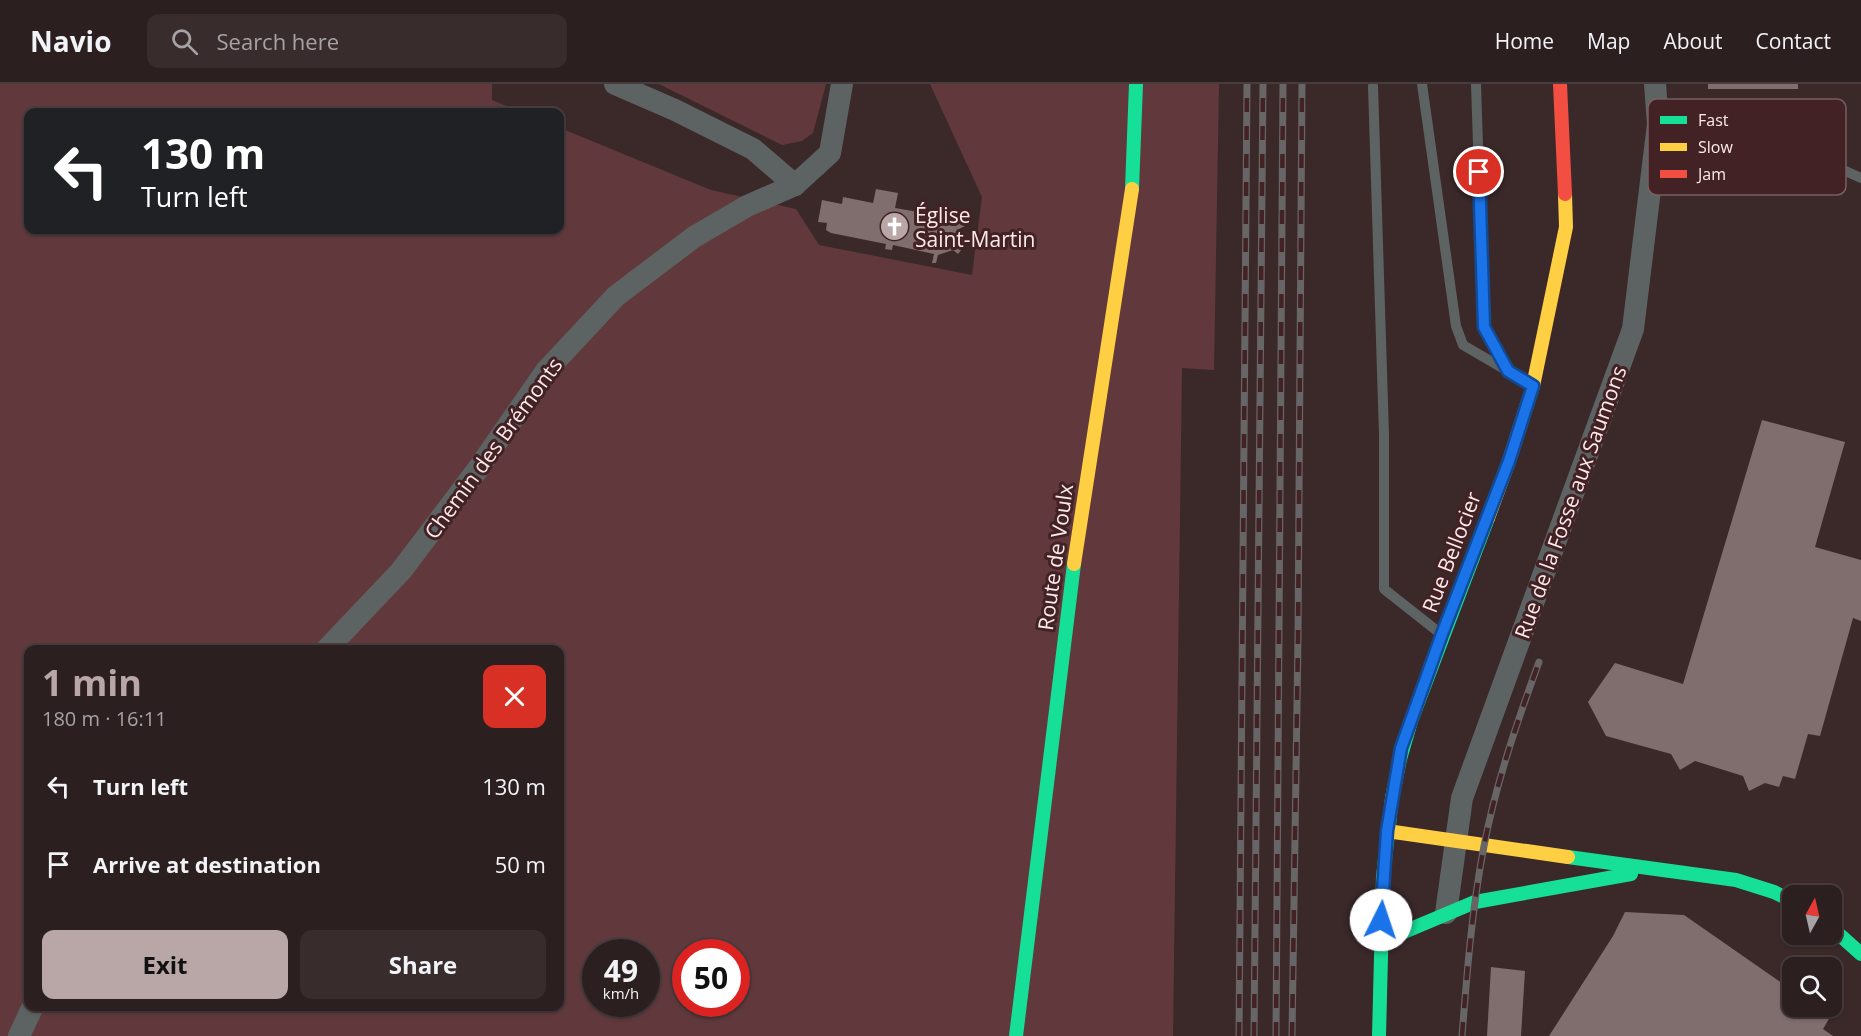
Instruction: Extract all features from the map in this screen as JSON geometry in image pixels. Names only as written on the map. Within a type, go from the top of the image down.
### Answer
[{"type":"main road","name":"Route de Voulx","points":[[1016,1036],[1069,598],[1132,197],[1136,84]]},
{"type":"main road","name":"Rue Bellocier","points":[[1379,1036],[1380,942],[1387,831],[1401,748],[1509,461],[1533,386],[1566,226],[1560,84]]},
{"type":"main road","points":[[1387,831],[1658,870],[1727,877],[1760,886],[1782,896]]},
{"type":"main road","points":[[1380,942],[1475,902],[1658,870]]},
{"type":"main road","points":[[1842,937],[1861,954]]},
{"type":"street","points":[[615,84],[675,110],[753,149],[795,185]]},
{"type":"street","name":"Chemin des Brémonts","points":[[331,645],[402,571],[546,371],[616,296],[694,237],[747,206],[795,185],[830,153],[842,84]]},
{"type":"street","name":"Rue de la Fosse aux Saumons","points":[[1655,84],[1656,99]]},
{"type":"street","name":"Rue de la Fosse aux Saumons","points":[[1446,913],[1462,798],[1632,329],[1649,195]]},
{"type":"street","points":[[19,1036],[31,1011]]},
{"type":"lane","points":[[1422,84],[1456,326],[1463,345],[1533,386]]},
{"type":"lane","points":[[1476,84],[1484,327],[1508,371]]},
{"type":"lane","points":[[1373,86],[1384,435],[1383,589],[1442,634]]},
{"type":"lane","points":[[1846,171],[1861,178]]},
{"type":"shaded area","points":[[0,84],[492,84],[492,100],[511,108],[24,108],[24,234],[564,234],[564,130],[711,190],[796,209],[819,245],[972,275],[982,197],[930,84],[1219,84],[1214,370],[1182,368],[1173,1036],[0,1036]]},
{"type":"shaded area","points":[[659,84],[826,84],[813,133],[802,141],[782,145]]},
{"type":"building","points":[[1708,84],[1798,84],[1798,89],[1708,89]]},
{"type":"building","name":"Église Saint-Martin","points":[[876,189],[898,193],[895,208],[942,216],[945,210],[944,216],[955,225],[962,221],[965,226],[959,229],[956,245],[962,249],[958,254],[953,250],[938,255],[936,263],[932,263],[934,254],[893,245],[892,250],[885,249],[886,244],[831,233],[826,230],[827,223],[818,222],[822,200],[842,204],[843,197],[873,203]]},
{"type":"building","points":[[1762,420],[1845,442],[1815,547],[1861,560],[1861,621],[1853,618],[1820,736],[1808,734],[1795,779],[1783,776],[1779,787],[1765,783],[1749,791],[1743,776],[1695,761],[1680,770],[1671,754],[1606,736],[1588,702],[1615,663],[1683,684]]},
{"type":"building","points":[[1625,912],[1684,915],[1782,983],[1782,1017],[1830,1017],[1823,1029],[1833,1036],[1549,1036],[1613,936]]},
{"type":"building","points":[[1491,967],[1525,971],[1521,1036],[1487,1036]]},
{"type":"railway","points":[[1239,1036],[1247,84]]},
{"type":"railway","points":[[1254,1036],[1263,84]]},
{"type":"railway","points":[[1276,1036],[1283,84]]},
{"type":"railway","points":[[1292,1036],[1298,638],[1302,84]]},
{"type":"railway","points":[[1462,1036],[1473,916],[1484,846],[1508,753],[1539,662]]},
{"type":"traffic: fast","points":[[1132,189],[1136,84]]},
{"type":"traffic: fast","points":[[1379,1036],[1383,877],[1392,798],[1400,759],[1411,721],[1488,518]]},
{"type":"traffic: fast","points":[[1016,1036],[1074,564]]},
{"type":"traffic: fast","points":[[1568,857],[1736,880],[1782,896]]},
{"type":"traffic: fast","points":[[1380,942],[1475,902],[1631,874]]},
{"type":"traffic: fast","points":[[1842,937],[1861,954]]},
{"type":"traffic: slow","points":[[1074,564],[1132,189]]},
{"type":"traffic: slow","points":[[1488,518],[1533,386],[1566,227],[1565,194]]},
{"type":"traffic: slow","points":[[1387,831],[1568,857]]},
{"type":"traffic: jam","points":[[1560,84],[1565,194]]},
{"type":"place","name":"Église Saint-Martin","points":[[894,227]]},
{"type":"route","points":[[1381,920],[1387,831],[1401,748],[1509,461],[1533,386],[1508,371],[1484,327],[1479,172]]}]
